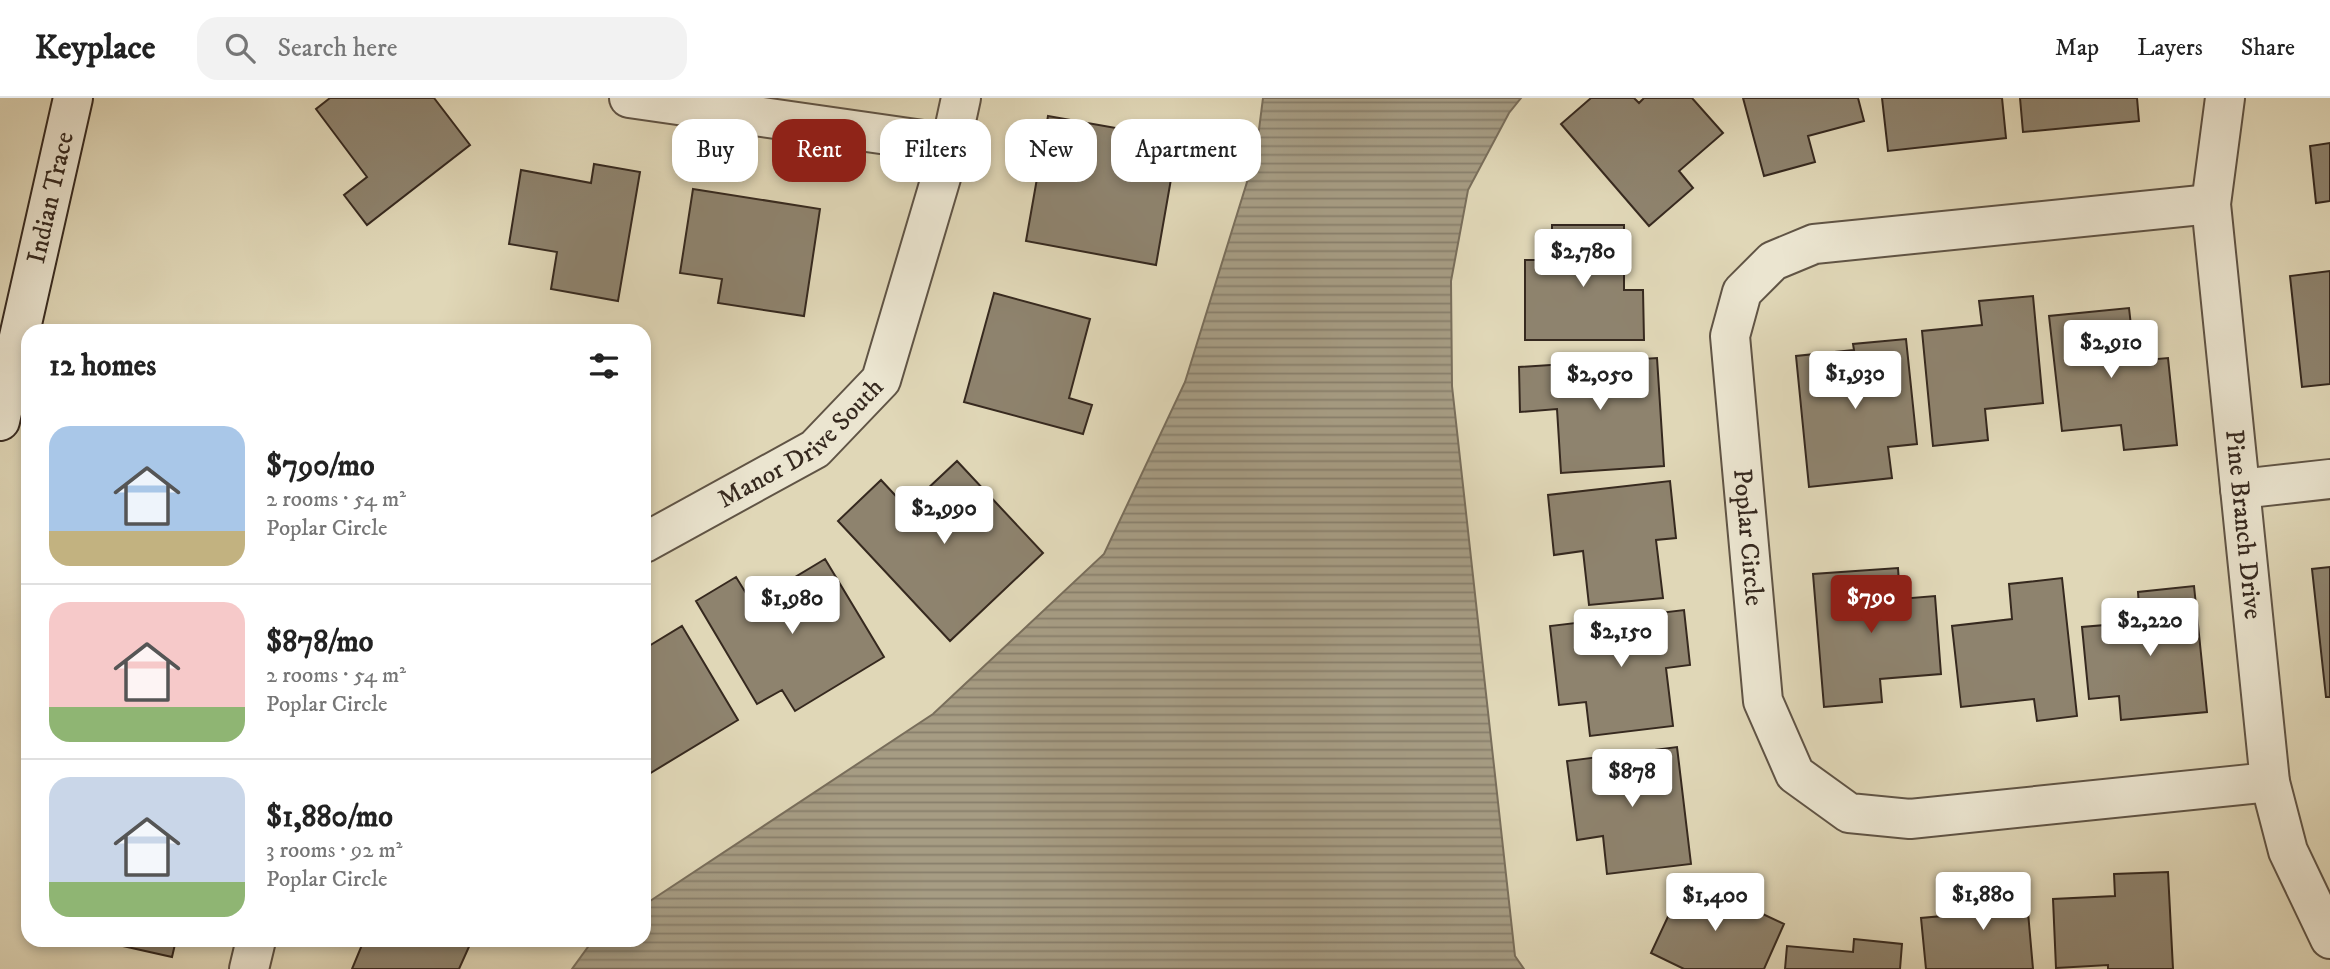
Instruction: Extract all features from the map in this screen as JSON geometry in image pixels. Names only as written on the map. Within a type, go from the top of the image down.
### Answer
[{"type":"street","name":"Indian Trace","points":[[22,324],[73,98]]},
{"type":"street","points":[[629,98],[880,134]]},
{"type":"street","name":"Manor Drive South","points":[[956,119],[961,98]]},
{"type":"street","name":"Pine Branch Drive","points":[[2225,98],[2211,204],[2270,782],[2288,851],[2330,939]]},
{"type":"street","name":"Manor Drive South","points":[[651,539],[815,449],[881,380],[940,182]]},
{"type":"street","name":"Poplar Circle","points":[[2211,204],[1814,244],[1773,261],[1742,292],[1730,336],[1763,701],[1795,774],[1849,813],[1910,819],[2270,782]]},
{"type":"street","name":"Indian Trace","points":[[0,421],[21,328]]},
{"type":"street","points":[[2240,489],[2330,479]]},
{"type":"street","points":[[249,969],[254,947]]},
{"type":"shaded area","points":[[1263,98],[1521,98],[1509,113],[1468,190],[1451,281],[1452,386],[1515,956],[1524,969],[572,969],[588,947],[651,947],[651,900],[933,714],[1104,554],[1185,382],[1247,182],[1261,182],[1260,119]]},
{"type":"building","points":[[330,98],[434,98],[470,145],[367,225],[344,195],[367,177],[316,109]]},
{"type":"building","points":[[1591,98],[1634,98],[1639,103],[1644,98],[1692,98],[1723,133],[1679,171],[1693,188],[1649,226],[1561,124]]},
{"type":"building","points":[[1743,98],[1858,98],[1864,121],[1808,136],[1815,162],[1764,176]]},
{"type":"building","points":[[1882,98],[2002,98],[2006,138],[1888,151]]},
{"type":"building","points":[[2020,98],[2137,98],[2139,121],[2023,132]]},
{"type":"building","points":[[1097,125],[1111,127],[1111,182],[1170,182],[1156,265],[1026,241],[1036,182],[1097,182]]},
{"type":"building","points":[[2330,143],[2330,201],[2316,203],[2310,146]]},
{"type":"building","points":[[594,164],[640,172],[618,301],[551,289],[557,252],[509,244],[521,170],[591,183]]},
{"type":"building","points":[[693,189],[820,209],[804,316],[718,303],[722,279],[680,273]]},
{"type":"building","points":[[1552,225],[1624,225],[1624,290],[1643,290],[1644,340],[1525,340],[1525,260],[1552,260]]},
{"type":"building","points":[[2330,271],[2330,384],[2302,387],[2290,276]]},
{"type":"building","points":[[994,293],[1090,319],[1069,398],[1092,405],[1083,434],[964,402]]},
{"type":"building","points":[[2033,296],[2043,403],[1985,409],[1988,440],[1933,446],[1922,331],[1982,325],[1979,301]]},
{"type":"building","points":[[2129,308],[2135,361],[2168,358],[2177,445],[2124,450],[2121,425],[2062,431],[2049,316]]},
{"type":"building","points":[[1906,339],[1917,444],[1888,447],[1892,478],[1809,487],[1796,356],[1854,350],[1853,344]]},
{"type":"building","points":[[1657,358],[1664,466],[1561,473],[1557,409],[1520,412],[1519,367]]},
{"type":"building","points":[[957,461],[1043,553],[950,641],[838,521],[881,480],[907,508]]},
{"type":"building","points":[[1670,481],[1676,538],[1656,540],[1663,598],[1589,605],[1583,551],[1554,555],[1548,495]]},
{"type":"building","points":[[825,559],[884,657],[795,711],[782,690],[757,704],[696,601],[736,577],[752,603]]},
{"type":"building","points":[[2330,567],[2330,697],[2326,697],[2312,569]]},
{"type":"building","points":[[1898,568],[1900,599],[1935,596],[1941,674],[1880,679],[1882,702],[1824,707],[1813,574]]},
{"type":"building","points":[[2062,578],[2077,716],[2037,721],[2034,699],[1961,707],[1952,626],[2012,619],[2009,584]]},
{"type":"building","points":[[2194,586],[2207,712],[2121,720],[2119,696],[2089,699],[2082,627],[2140,622],[2138,592]]},
{"type":"building","points":[[1684,610],[1690,665],[1666,668],[1673,726],[1590,736],[1586,702],[1559,705],[1550,626]]},
{"type":"building","points":[[682,626],[738,720],[651,773],[651,645]]},
{"type":"building","points":[[1677,747],[1691,864],[1607,874],[1603,836],[1577,840],[1567,761]]},
{"type":"building","points":[[2168,872],[2173,969],[2108,969],[2108,965],[2056,968],[2053,899],[2115,896],[2114,874]]},
{"type":"building","points":[[1686,878],[1784,924],[1764,969],[1684,969],[1651,953]]},
{"type":"building","points":[[2025,878],[2033,969],[1926,969],[1921,918],[1976,913],[1974,883]]},
{"type":"building","points":[[1854,939],[1902,944],[1900,969],[1785,969],[1787,946],[1853,952]]},
{"type":"building","points":[[127,947],[174,947],[172,957]]},
{"type":"building","points":[[361,947],[469,947],[459,969],[352,969]]}]
